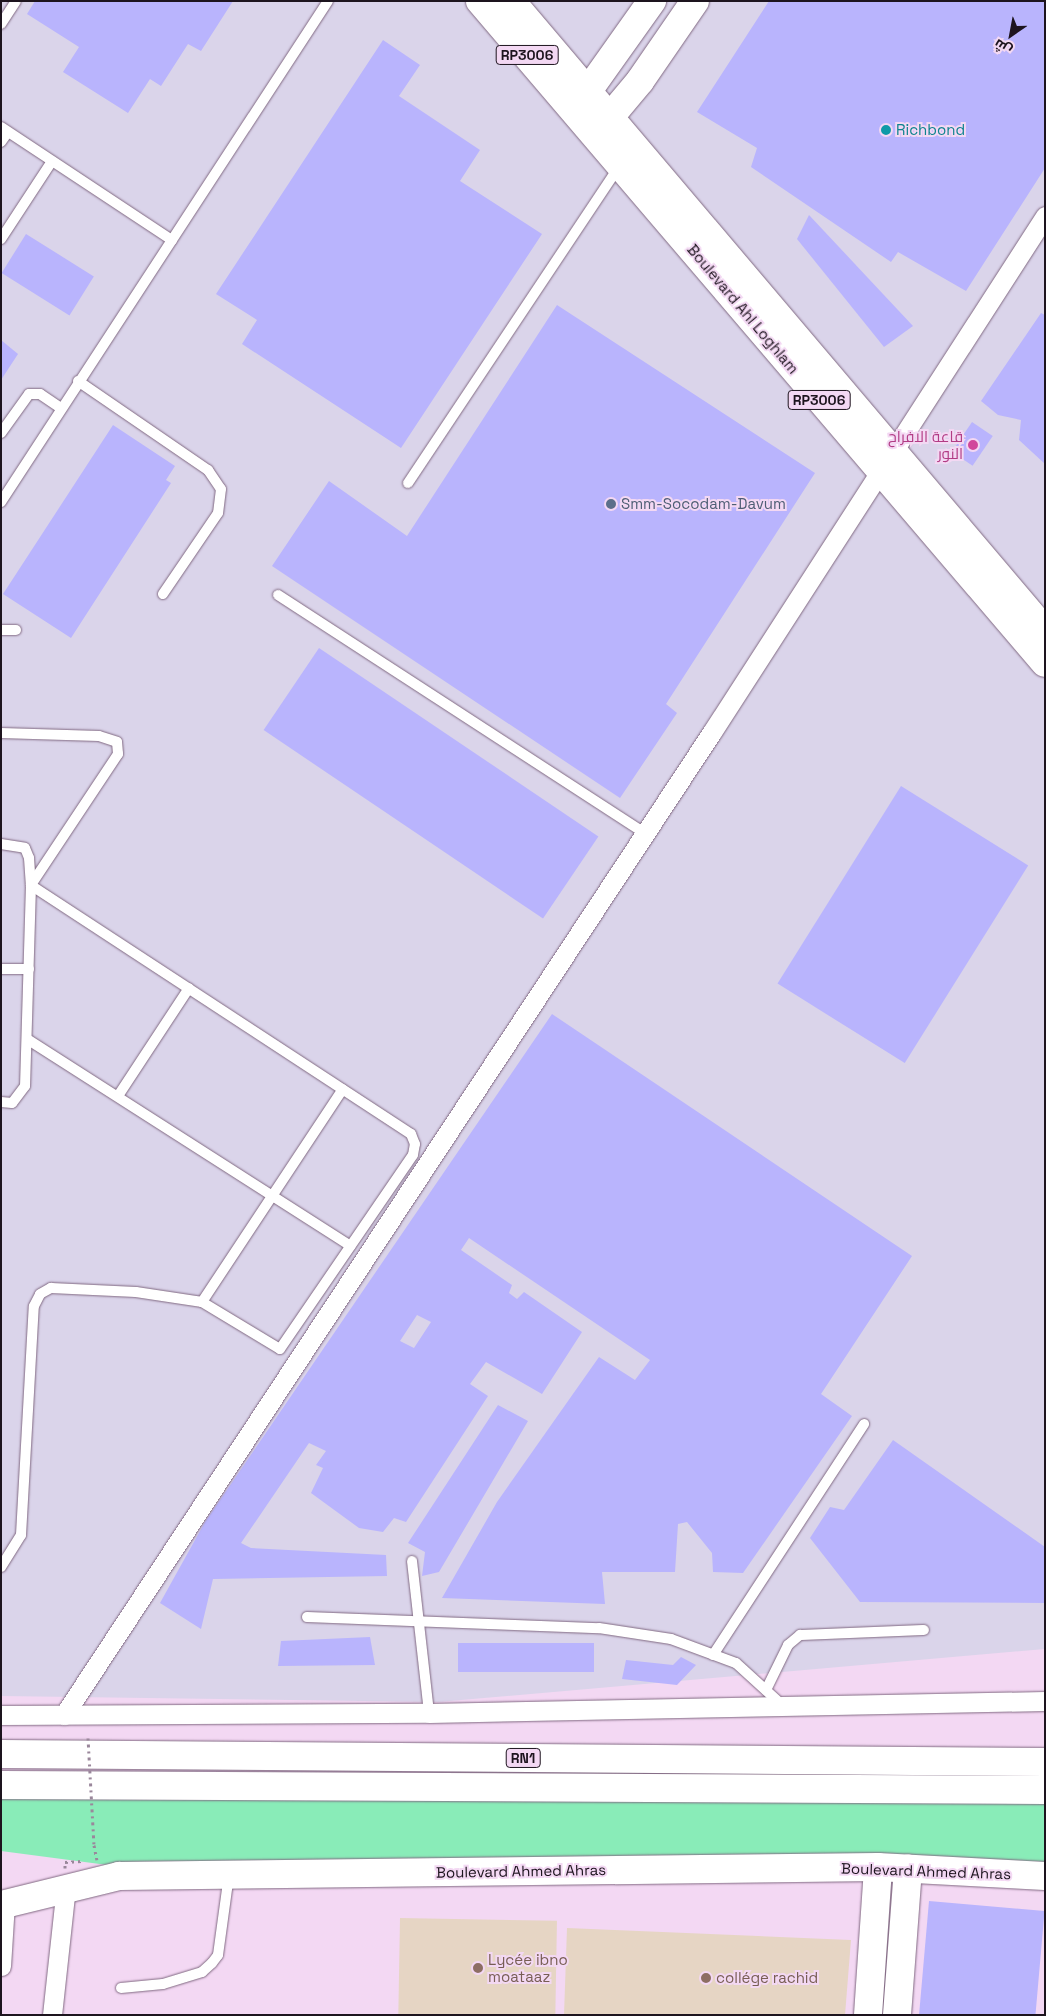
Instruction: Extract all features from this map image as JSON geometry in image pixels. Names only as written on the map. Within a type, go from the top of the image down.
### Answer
[{"type":"main road","name":"Boulevard Ahl Loghlam","points":[[480,1],[581,100]]},
{"type":"main road","name":"Boulevard Ahl Loghlam","points":[[511,1],[581,100],[982,573],[1045,664]]},
{"type":"main road","points":[[581,100],[652,1]]},
{"type":"main road","points":[[603,126],[695,1]]},
{"type":"main road","name":"Boulevard Ahl Loghlam","points":[[603,126],[620,164],[886,459]]},
{"type":"main road","name":"Boulevard Ahl Loghlam","points":[[982,573],[1045,631]]},
{"type":"main road","name":"RN1","points":[[1,1754],[1045,1762]]},
{"type":"main road","name":"RN1","points":[[1,1785],[1045,1790]]},
{"type":"main road","points":[[868,2015],[878,1866]]},
{"type":"main road","name":"Boulevard Ahmed Ahras","points":[[3,1904],[66,1886],[118,1876],[878,1866],[1045,1876]]},
{"type":"main road","points":[[897,2015],[908,1868]]},
{"type":"street","points":[[64,1715],[645,833],[1045,216]]},
{"type":"street","points":[[1,1715],[429,1713],[1045,1701]]},
{"type":"street","points":[[52,2015],[66,1886]]},
{"type":"street","points":[[1,1966],[3,1904]]},
{"type":"lane","points":[[1,24],[16,1]]},
{"type":"lane","points":[[1,502],[78,380],[328,1]]},
{"type":"lane","points":[[1,142],[5,129],[172,240]]},
{"type":"lane","points":[[1,239],[52,161]]},
{"type":"lane","points":[[408,483],[620,164]]},
{"type":"lane","points":[[78,380],[208,470],[221,489],[218,513],[163,594]]},
{"type":"lane","points":[[1,433],[29,394],[40,394],[61,408]]},
{"type":"lane","points":[[278,595],[645,833]]},
{"type":"lane","points":[[1,630],[16,630]]},
{"type":"lane","points":[[1,734],[99,736],[117,742],[118,754],[31,885]]},
{"type":"lane","points":[[1,844],[25,848],[29,858],[31,885],[26,1086],[12,1103],[1,1102]]},
{"type":"lane","points":[[1,1567],[21,1535],[34,1306],[40,1294],[51,1288],[136,1292],[202,1302],[280,1349],[413,1155],[415,1144],[411,1134],[343,1088],[31,885]]},
{"type":"lane","points":[[1,969],[30,969]]},
{"type":"lane","points":[[118,1096],[189,988]]},
{"type":"lane","points":[[27,1039],[274,1194],[351,1246]]},
{"type":"lane","points":[[202,1302],[343,1088]]},
{"type":"lane","points":[[713,1655],[864,1424]]},
{"type":"lane","points":[[412,1561],[429,1713]]},
{"type":"lane","points":[[307,1618],[598,1628],[671,1639],[736,1663],[784,1706]]},
{"type":"lane","points":[[766,1690],[788,1645],[800,1635],[924,1630]]},
{"type":"lane","points":[[121,1988],[163,1984],[202,1972],[212,1963],[218,1955],[229,1874]]},
{"type":"path","points":[[88,1738],[96,1855]]},
{"type":"shaded area","points":[[1,1],[1045,1],[1045,1649],[438,1702],[1,1696]]},
{"type":"shaded area","name":"Lycée ibno moataaz","points":[[400,1918],[557,1921],[555,2015],[398,2015]]},
{"type":"shaded area","name":"collége rachid","points":[[567,1928],[851,1940],[845,2015],[564,2015]]},
{"type":"green space","points":[[1,1785],[1045,1790],[1045,1877],[153,1871],[1,1851]]},
{"type":"building","points":[[35,1],[233,1],[201,51],[188,44],[161,86],[150,79],[128,113],[63,72],[79,47],[27,14]]},
{"type":"building","name":"Richbond","points":[[769,1],[1045,1],[1045,168],[966,291],[898,252],[891,262],[751,167],[757,148],[697,112]]},
{"type":"building","points":[[383,40],[420,65],[399,96],[480,150],[460,181],[542,234],[401,448],[242,344],[257,320],[216,294]]},
{"type":"building","points":[[809,215],[913,326],[884,347],[797,239]]},
{"type":"building","points":[[26,234],[94,276],[69,315],[2,273]]},
{"type":"building","name":"Smm-Socodam-Davum","points":[[557,305],[815,473],[666,704],[677,713],[620,798],[272,566],[329,481],[407,536]]},
{"type":"building","points":[[1041,313],[1045,315],[1045,464],[1019,440],[1021,420],[998,415],[981,401]]},
{"type":"building","points":[[1,340],[18,354],[1,380]]},
{"type":"building","points":[[972,422],[993,436],[973,466],[952,452]]},
{"type":"building","points":[[113,425],[175,466],[166,480],[171,483],[71,638],[3,594]]},
{"type":"building","points":[[319,648],[598,836],[543,919],[264,730]]},
{"type":"building","points":[[901,786],[1028,865],[905,1063],[778,984]]},
{"type":"building","points":[[552,1014],[912,1256],[821,1394],[852,1416],[743,1573],[713,1572],[712,1553],[687,1522],[678,1524],[675,1572],[602,1572],[605,1604],[442,1598],[497,1502],[599,1357],[635,1380],[650,1360],[469,1238],[461,1250],[512,1285],[509,1293],[517,1299],[524,1292],[582,1332],[542,1394],[486,1362],[470,1384],[488,1396],[406,1522],[394,1518],[383,1532],[359,1528],[311,1493],[323,1468],[316,1465],[326,1451],[309,1443],[241,1543],[251,1548],[386,1555],[387,1576],[213,1579],[201,1629],[160,1603],[205,1522]],"holes":[[[417,1315],[431,1322],[414,1348],[400,1341]]]},
{"type":"building","points":[[498,1405],[528,1421],[439,1572],[422,1576],[425,1552],[408,1543]]},
{"type":"building","points":[[893,1440],[1045,1547],[1045,1603],[860,1602],[810,1538],[830,1507],[844,1510]]},
{"type":"building","points":[[370,1637],[375,1665],[278,1666],[281,1641]]},
{"type":"building","points":[[458,1643],[594,1643],[594,1672],[458,1672]]},
{"type":"building","points":[[681,1657],[696,1665],[677,1685],[622,1679],[626,1660],[673,1665]]},
{"type":"building","points":[[929,1901],[1045,1911],[1035,2015],[919,2015]]},
{"type":"place","name":"Richbond","points":[[886,130]]},
{"type":"place","name":"قاعة الافراح النور","points":[[973,445]]},
{"type":"place","name":"Smm-Socodam-Davum","points":[[611,504]]},
{"type":"place","name":"Lycée ibno moataaz","points":[[478,1968]]},
{"type":"place","name":"collége rachid","points":[[706,1978]]}]
